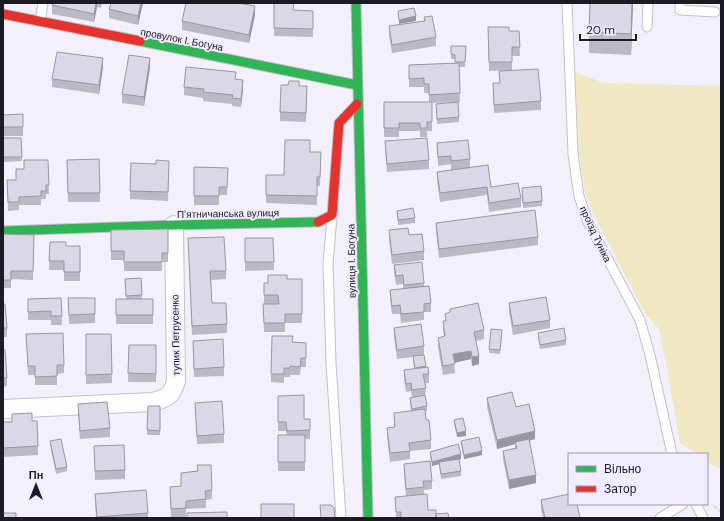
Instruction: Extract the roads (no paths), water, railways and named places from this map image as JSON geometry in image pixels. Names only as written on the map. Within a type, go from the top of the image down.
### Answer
[{"type":"street","name":"вулиця І. Богуна","points":[[356,3],[368,518]]},
{"type":"street","name":"провулок І. Богуна","points":[[3,14],[357,85]]},
{"type":"street","points":[[332,215],[339,123],[358,104]]},
{"type":"street","name":"Пʼятничанська вулиця","points":[[3,231],[320,222],[332,215]]},
{"type":"street","name":"тупик Петрусенко","points":[[3,409],[153,402],[165,399],[173,391],[176,381],[174,225]]},
{"type":"lane","points":[[40,21],[43,3]]},
{"type":"lane","name":"проїзд Туніка","points":[[567,3],[573,154],[579,196],[588,222],[640,320],[650,355],[672,453]]},
{"type":"lane","points":[[647,27],[648,3]]},
{"type":"lane","points":[[680,3],[680,10],[715,12]]},
{"type":"lane","points":[[332,215],[328,263],[331,363],[341,518]]},
{"type":"lane","points":[[660,518],[681,505]]},
{"type":"lane","points":[[696,505],[703,518]]}]
